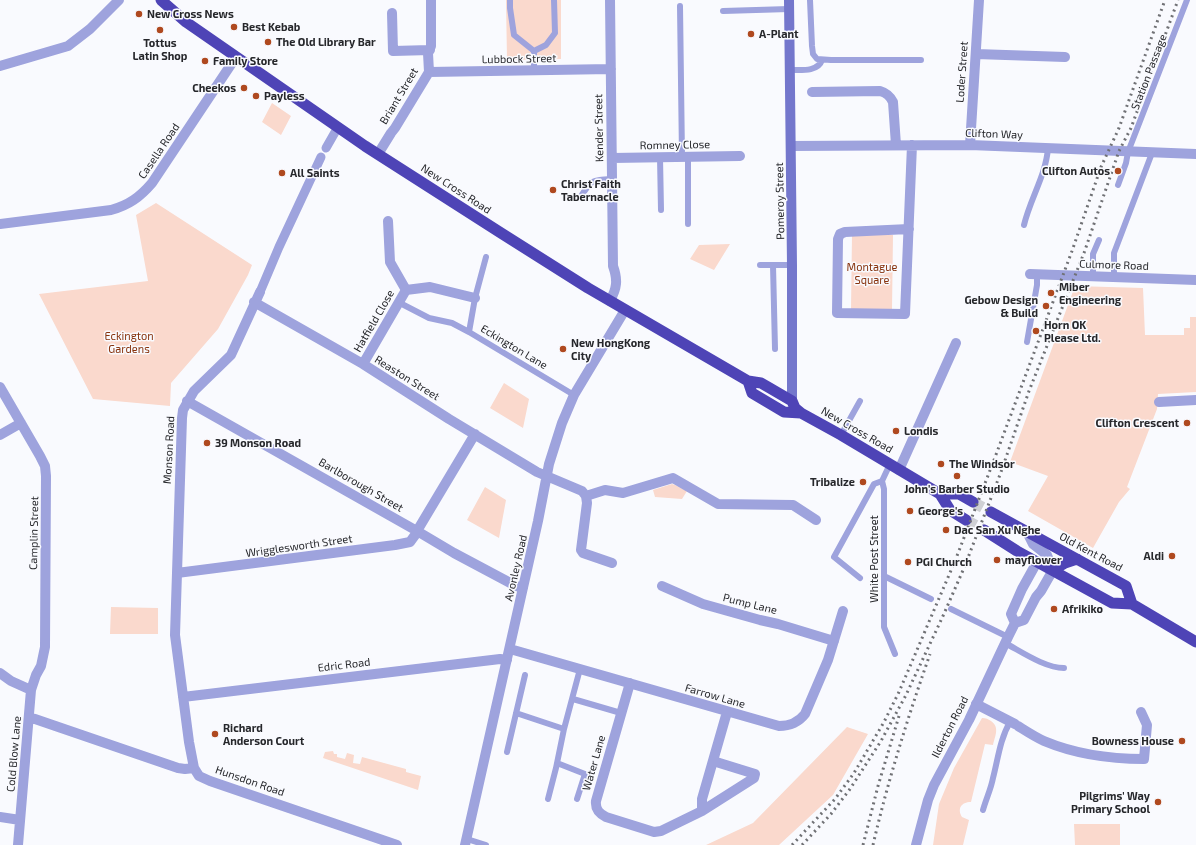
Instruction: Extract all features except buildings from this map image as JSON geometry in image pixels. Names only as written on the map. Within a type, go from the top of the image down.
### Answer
[{"type":"highway","name":"New Cross Road","points":[[161,0],[186,22],[338,127],[501,233],[610,301],[748,382],[761,383],[792,401],[795,408],[800,413],[895,467]]},
{"type":"highway","name":"New Cross Road","points":[[748,382],[752,393],[784,412],[800,413]]},
{"type":"highway","points":[[895,467],[940,494],[950,510],[966,520]]},
{"type":"highway","points":[[940,494],[959,494],[973,502]]},
{"type":"highway","name":"Old Kent Road","points":[[991,512],[1126,586],[1132,604]]},
{"type":"highway","points":[[984,530],[1037,562],[1112,603],[1132,604],[1196,642]]},
{"type":"highway","points":[[1053,570],[1065,563],[1077,559]]},
{"type":"main road","name":"Pomeroy Street","points":[[789,5],[792,401]]},
{"type":"street","points":[[0,66],[68,46],[90,29],[119,0]]},
{"type":"street","name":"Briant Street","points":[[378,154],[396,128],[429,72],[428,53],[432,46],[431,0]]},
{"type":"street","name":"Kender Street","points":[[610,0],[613,266],[616,274],[616,290],[610,301]]},
{"type":"street","name":"Loder Street","points":[[970,145],[979,0]]},
{"type":"street","points":[[392,13],[393,51],[430,50]]},
{"type":"street","points":[[976,54],[1065,57]]},
{"type":"street","name":"Casella Road","points":[[0,224],[111,210],[125,206],[137,199],[152,183],[236,57]]},
{"type":"street","name":"Lubbock Street","points":[[429,72],[611,69]]},
{"type":"street","points":[[812,92],[880,91],[886,93],[890,96],[893,102],[896,145]]},
{"type":"street","name":"Monson Road","points":[[326,148],[338,127]]},
{"type":"street","points":[[909,229],[845,232],[840,234],[838,239],[837,313],[905,314],[909,229],[912,145]]},
{"type":"street","name":"Clifton Way","points":[[791,146],[970,145],[1196,154]]},
{"type":"street","name":"Monson Road","points":[[194,768],[175,635],[183,410],[194,391],[231,355],[241,336],[254,302],[260,292],[321,156]]},
{"type":"street","name":"Romney Close","points":[[612,158],[740,156]]},
{"type":"street","name":"Hatfield Close","points":[[388,221],[390,262],[406,290]]},
{"type":"street","name":"Culmore Road","points":[[1034,274],[1196,280]]},
{"type":"street","name":"Hatfield Close","points":[[363,364],[406,290],[430,287],[475,298]]},
{"type":"street","name":"Reaston Street","points":[[254,302],[363,364],[537,472],[582,491],[586,496]]},
{"type":"street","name":"Avonley Road","points":[[466,842],[510,649],[549,464],[562,423],[574,395],[625,310]]},
{"type":"street","points":[[895,467],[956,343]]},
{"type":"street","name":"Camplin Street","points":[[0,387],[45,466],[45,647],[41,666],[31,690]]},
{"type":"street","points":[[1159,402],[1196,400]]},
{"type":"street","name":"Barlborough Street","points":[[187,401],[418,531],[454,553],[516,586],[523,588]]},
{"type":"street","points":[[0,435],[21,423]]},
{"type":"street","name":"Wrigglesworth Street","points":[[177,573],[410,542],[475,434]]},
{"type":"street","points":[[612,563],[583,553],[581,550],[587,503],[586,496],[605,490],[623,493],[673,478],[718,504],[793,505],[816,520]]},
{"type":"street","name":"Old Kent Road","points":[[1027,532],[1033,544],[1047,555],[1053,570]]},
{"type":"street","name":"Ilderton Road","points":[[1015,623],[1011,614],[1022,589],[1037,562]]},
{"type":"street","name":"Ilderton Road","points":[[916,845],[928,800],[934,785],[976,704],[1006,640],[1015,623],[1024,620],[1036,596],[1041,592],[1053,570]]},
{"type":"street","name":"Pump Lane","points":[[662,586],[703,604],[834,641]]},
{"type":"street","name":"Farrow Lane","points":[[510,649],[778,726],[794,724],[805,714],[828,660],[843,611]]},
{"type":"street","name":"Edric Road","points":[[183,697],[500,659],[507,660]]},
{"type":"street","points":[[0,673],[11,681],[31,690]]},
{"type":"street","name":"Water Lane","points":[[630,683],[596,802],[597,809],[600,814],[654,832],[661,832],[702,811],[754,778],[755,774],[713,761]]},
{"type":"street","name":"Cold Blow Lane","points":[[18,845],[31,690]]},
{"type":"street","points":[[976,704],[1044,741],[1081,752],[1121,759],[1144,759],[1146,725],[1141,712]]},
{"type":"street","points":[[702,811],[702,799],[727,712]]},
{"type":"street","points":[[29,718],[178,768],[194,768]]},
{"type":"street","name":"Hunsdon Road","points":[[194,768],[199,776],[210,781],[397,845]]},
{"type":"street","points":[[0,817],[20,820]]},
{"type":"lane","points":[[510,0],[514,35],[534,51]]},
{"type":"lane","points":[[534,51],[546,45],[555,33],[554,0]]},
{"type":"lane","points":[[810,0],[813,54],[817,58],[822,60],[921,60]]},
{"type":"lane","name":"Station Passage","points":[[1118,185],[1126,163],[1128,152],[1187,0]]},
{"type":"lane","points":[[723,11],[789,5]]},
{"type":"lane","points":[[680,6],[688,224]]},
{"type":"lane","points":[[534,51],[534,70]]},
{"type":"lane","points":[[790,70],[814,68],[821,64],[822,60]]},
{"type":"lane","name":"Monson Road","points":[[321,156],[326,148]]},
{"type":"lane","points":[[1024,226],[1027,212],[1045,166],[1048,148]]},
{"type":"lane","points":[[1114,277],[1114,253],[1152,153]]},
{"type":"lane","points":[[660,157],[661,210]]},
{"type":"lane","points":[[580,198],[588,184],[593,181],[612,179]]},
{"type":"lane","points":[[1093,276],[1093,254],[1099,240]]},
{"type":"lane","name":"Eckington Lane","points":[[486,257],[475,298],[469,332],[574,395]]},
{"type":"lane","points":[[760,265],[792,265]]},
{"type":"lane","points":[[773,265],[775,349]]},
{"type":"lane","points":[[1027,342],[1037,285],[1034,274]]},
{"type":"lane","points":[[398,302],[429,318],[452,323],[469,332]]},
{"type":"lane","points":[[841,435],[860,401]]},
{"type":"lane","points":[[860,578],[834,557],[874,484],[882,481],[895,467]]},
{"type":"lane","name":"White Post Street","points":[[882,481],[884,489],[884,627],[894,654]]},
{"type":"lane","points":[[884,576],[932,599]]},
{"type":"lane","points":[[951,609],[1045,664],[1056,668],[1064,668]]},
{"type":"lane","points":[[548,799],[580,669]]},
{"type":"lane","points":[[507,752],[525,675]]},
{"type":"lane","points":[[573,698],[621,713]]},
{"type":"lane","points":[[516,713],[564,729]]},
{"type":"lane","points":[[984,810],[1001,749],[1001,742],[1014,724]]},
{"type":"lane","points":[[558,762],[585,774],[577,799]]},
{"type":"lane","points":[[466,842],[486,845]]},
{"type":"green space","points":[[506,0],[561,0],[561,59],[507,60]]},
{"type":"green space","points":[[272,103],[291,116],[281,135],[262,122]]},
{"type":"green space","name":"Eckington Gardens","points":[[156,203],[252,265],[218,329],[171,383],[170,406],[93,399],[39,294],[148,281],[136,215]]},
{"type":"green space","name":"Montague Square","points":[[852,234],[893,235],[892,310],[851,310]]},
{"type":"green space","points":[[730,244],[714,270],[690,259],[699,245]]},
{"type":"green space","points":[[1075,286],[1143,288],[1145,335],[1184,335],[1184,328],[1190,328],[1190,317],[1196,317],[1196,392],[1158,394],[1157,409],[1127,487],[1130,489],[1119,502],[1093,548],[1028,511],[1048,476],[1010,462]]},
{"type":"green space","points":[[504,383],[529,399],[523,428],[490,408]]},
{"type":"green space","points":[[672,484],[687,491],[682,499],[655,497],[653,490]]},
{"type":"green space","points":[[485,487],[506,500],[499,538],[467,520]]},
{"type":"green space","points":[[111,607],[158,608],[158,634],[110,634]]},
{"type":"green space","points":[[982,718],[988,719],[994,723],[996,732],[993,745],[985,744],[971,802],[965,803],[960,809],[962,817],[969,820],[963,845],[933,845],[939,804],[954,768]]},
{"type":"green space","points":[[847,727],[868,734],[833,795],[779,845],[706,845],[753,823]]},
{"type":"green space","points":[[333,751],[334,754],[337,754],[337,757],[345,759],[347,753],[354,755],[353,763],[360,764],[362,757],[406,769],[406,772],[421,776],[418,790],[323,758],[325,752]]},
{"type":"green space","points":[[1074,824],[1120,824],[1120,845],[1075,845]]},
{"type":"tunnel","points":[[973,502],[991,512]]},
{"type":"tunnel","points":[[966,520],[984,530]]},
{"type":"railway","points":[[792,845],[835,799],[854,773],[884,722],[899,692],[955,561],[994,460],[1072,251],[1101,167],[1119,128],[1165,0]]},
{"type":"railway","points":[[802,845],[831,814],[850,789],[881,741],[906,695],[943,616],[964,568],[1001,472],[1029,391],[1084,253],[1119,151],[1131,128],[1178,0]]},
{"type":"railway","points":[[873,845],[899,749],[930,654]]},
{"type":"railway","points":[[863,845],[878,786],[899,716]]},
{"type":"place","name":"New Cross News","points":[[139,14]]},
{"type":"place","name":"Best Kebab","points":[[234,27]]},
{"type":"place","name":"Tottus Latin Shop","points":[[160,30]]},
{"type":"place","name":"A-Plant","points":[[751,34]]},
{"type":"place","name":"The Old Library Bar","points":[[268,42]]},
{"type":"place","name":"Family Store","points":[[205,61]]},
{"type":"place","name":"Cheekos","points":[[244,88]]},
{"type":"place","name":"Payless","points":[[256,96]]},
{"type":"place","name":"Clifton Autos","points":[[1118,171]]},
{"type":"place","name":"All Saints","points":[[282,173]]},
{"type":"place","name":"Christ Faith Tabernacle","points":[[553,190]]},
{"type":"place","name":"Miber Engineering","points":[[1051,293]]},
{"type":"place","name":"Gebow Design & Build","points":[[1046,306]]},
{"type":"place","name":"Horn OK Please Ltd.","points":[[1036,331]]},
{"type":"place","name":"New HongKong City","points":[[563,349]]},
{"type":"place","name":"Clifton Crescent","points":[[1187,423]]},
{"type":"place","name":"Londis","points":[[896,431]]},
{"type":"place","name":"39 Monson Road","points":[[207,443]]},
{"type":"place","name":"The Windsor","points":[[941,464]]},
{"type":"place","name":"John's Barber Studio","points":[[957,476]]},
{"type":"place","name":"Tribalize","points":[[863,482]]},
{"type":"place","name":"George's","points":[[910,511]]},
{"type":"place","name":"Dac San Xu Nghe","points":[[946,530]]},
{"type":"place","name":"Aldi","points":[[1172,556]]},
{"type":"place","name":"mayflower","points":[[997,560]]},
{"type":"place","name":"PGI Church","points":[[908,562]]},
{"type":"place","name":"Afrikiko","points":[[1054,609]]},
{"type":"place","name":"Richard Anderson Court","points":[[215,734]]},
{"type":"place","name":"Bowness House","points":[[1182,741]]},
{"type":"place","name":"Pilgrims' Way Primary School","points":[[1158,802]]}]
